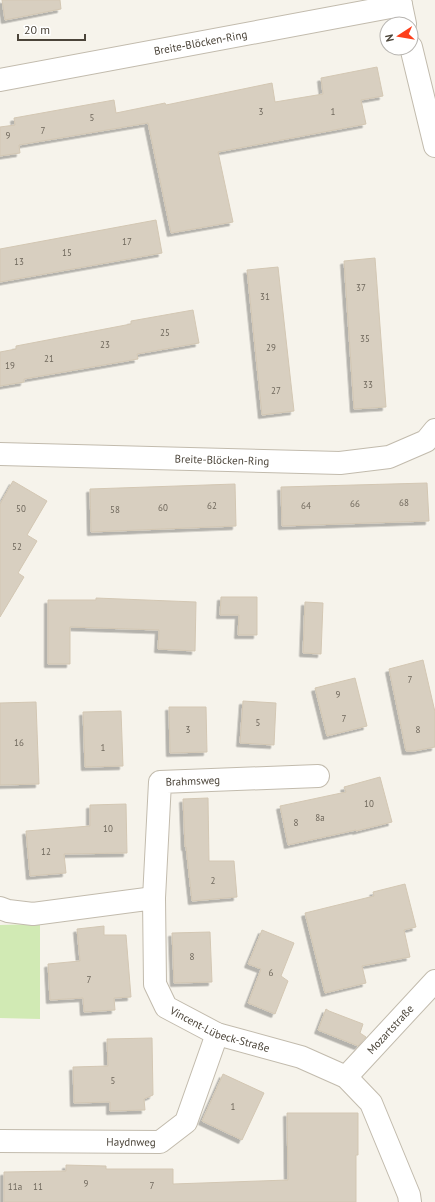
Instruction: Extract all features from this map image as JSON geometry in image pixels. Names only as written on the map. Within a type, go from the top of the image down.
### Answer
[{"type":"street","name":"Breite-Blöcken-Ring","points":[[0,80],[402,10]]},
{"type":"street","points":[[413,56],[435,146]]},
{"type":"street","name":"Breite-Blöcken-Ring","points":[[0,454],[340,463],[389,457],[426,441],[435,430]]},
{"type":"street","name":"Brahmsweg","points":[[154,898],[160,782],[318,776]]},
{"type":"street","points":[[0,908],[8,911],[33,914],[154,898]]},
{"type":"street","name":"Vincent-Lübeck-Straße","points":[[154,898],[156,984],[166,1007],[217,1034],[302,1057],[346,1077],[371,1103],[409,1195],[410,1202]]},
{"type":"street","name":"Mozartstraße","points":[[346,1077],[435,980]]},
{"type":"street","name":"Haydnweg","points":[[0,1141],[160,1142],[186,1122],[217,1034]]},
{"type":"green space","points":[[40,924],[40,1019],[0,1018],[0,925]]},
{"type":"building","points":[[2,0],[60,0],[61,9],[5,20]]},
{"type":"building","points":[[377,67],[383,96],[361,100],[366,124],[218,152],[233,222],[171,233],[148,123],[19,145],[20,153],[0,156],[0,127],[15,125],[14,118],[114,100],[116,113],[165,103],[166,105],[272,83],[275,102],[323,94],[321,78]]},
{"type":"building","points":[[156,220],[162,253],[0,282],[0,249]]},
{"type":"building","points":[[375,258],[386,407],[354,409],[344,261]]},
{"type":"building","points":[[278,267],[294,411],[262,415],[247,270]]},
{"type":"building","points":[[193,310],[199,343],[137,354],[138,359],[24,379],[24,382],[0,386],[0,352],[16,349],[16,346],[131,324],[131,321]]},
{"type":"building","points":[[13,481],[47,501],[27,535],[37,541],[18,573],[24,577],[0,617],[0,504]]},
{"type":"building","points":[[427,483],[429,521],[282,526],[281,487]]},
{"type":"building","points":[[235,484],[236,526],[91,532],[90,489]]},
{"type":"building","points":[[221,597],[257,597],[257,635],[238,635],[239,615],[220,615]]},
{"type":"building","points":[[96,598],[196,602],[195,651],[158,649],[159,630],[70,627],[70,664],[48,664],[48,600],[96,600]]},
{"type":"building","points":[[305,602],[323,603],[321,654],[303,653]]},
{"type":"building","points":[[423,660],[435,712],[435,747],[406,751],[389,669]]},
{"type":"building","points":[[355,678],[367,726],[327,736],[315,688]]},
{"type":"building","points":[[243,701],[276,703],[274,745],[240,743]]},
{"type":"building","points":[[36,702],[39,784],[0,785],[0,703]]},
{"type":"building","points":[[169,707],[206,707],[207,752],[170,753]]},
{"type":"building","points":[[121,711],[123,766],[85,767],[83,712]]},
{"type":"building","points":[[380,777],[392,822],[288,845],[280,806],[346,792],[344,787]]},
{"type":"building","points":[[208,798],[209,861],[234,861],[237,897],[192,901],[185,847],[183,799]]},
{"type":"building","points":[[126,804],[127,853],[64,854],[66,873],[30,876],[26,831],[90,826],[90,805]]},
{"type":"building","points":[[405,884],[416,927],[404,930],[410,957],[362,966],[366,983],[325,993],[305,913],[374,896],[373,892]]},
{"type":"building","points":[[104,926],[104,935],[126,935],[131,997],[114,998],[115,1010],[84,1012],[83,998],[50,1000],[48,964],[80,961],[77,929]]},
{"type":"building","points":[[262,930],[294,943],[281,976],[288,981],[275,1014],[248,1003],[261,969],[248,964]]},
{"type":"building","points":[[210,932],[212,982],[174,983],[172,933]]},
{"type":"building","points":[[326,1009],[363,1024],[360,1033],[366,1037],[358,1046],[318,1030]]},
{"type":"building","points":[[152,1038],[153,1095],[144,1099],[145,1110],[110,1111],[110,1102],[74,1103],[73,1067],[108,1066],[107,1039]]},
{"type":"building","points":[[223,1074],[264,1093],[242,1140],[202,1121]]},
{"type":"building","points":[[287,1113],[358,1113],[356,1202],[4,1202],[4,1172],[66,1171],[66,1165],[106,1166],[106,1169],[173,1169],[173,1184],[288,1180]]}]
